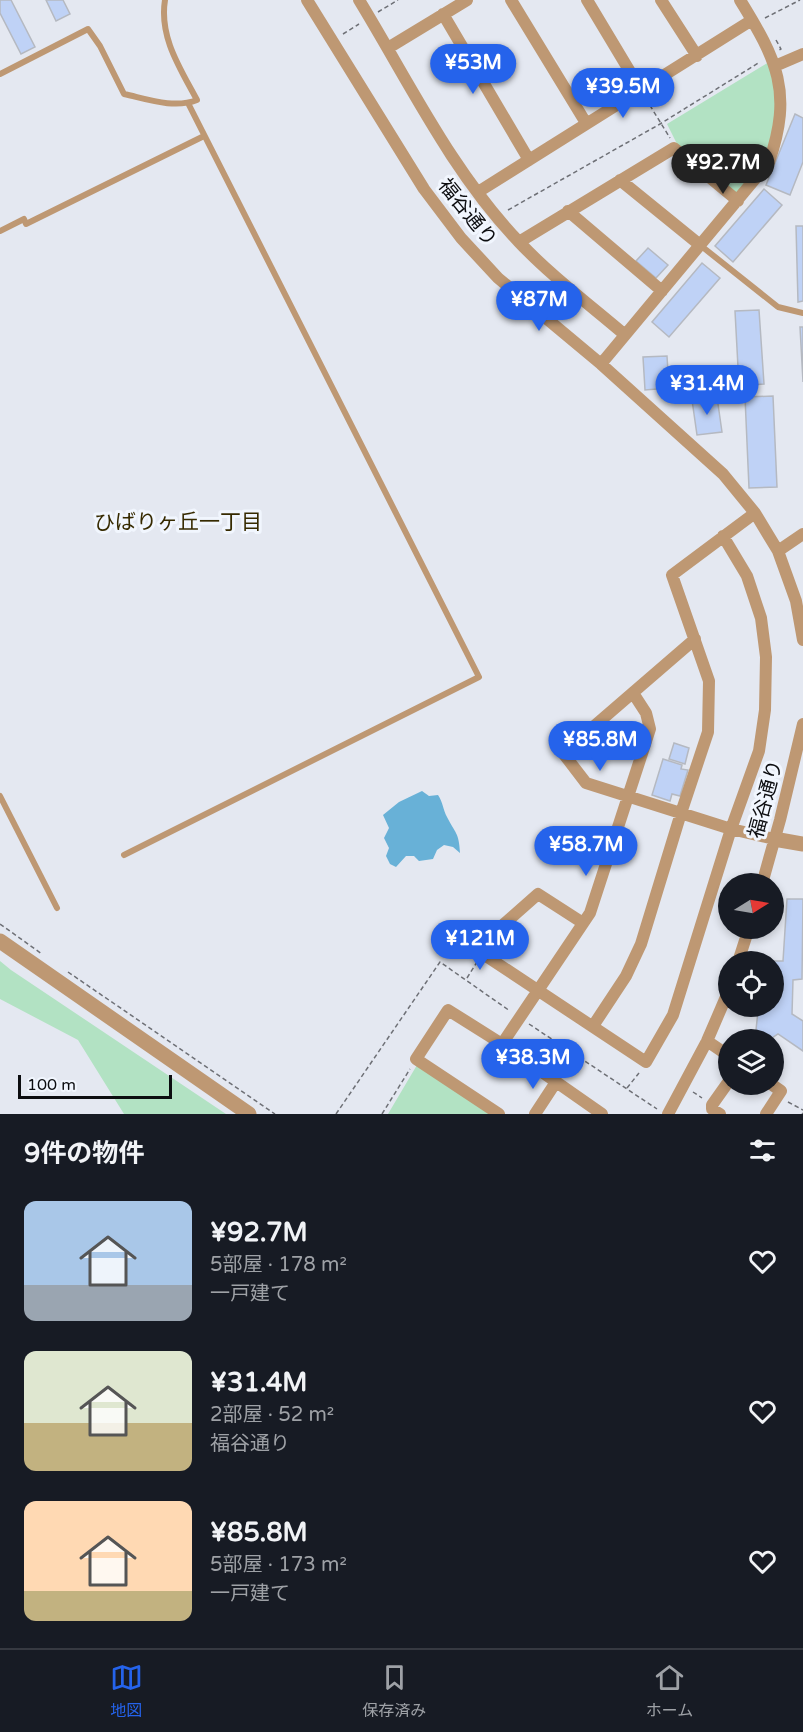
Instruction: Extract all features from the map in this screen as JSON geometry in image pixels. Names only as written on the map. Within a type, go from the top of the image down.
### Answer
[{"type":"street","name":"福谷通り","points":[[307,0],[424,189],[461,238],[498,278],[601,364],[723,474],[755,513],[778,551],[796,601],[803,640]]},
{"type":"street","points":[[358,0],[440,137],[478,192],[519,242],[625,335]]},
{"type":"street","points":[[388,48],[467,0]]},
{"type":"street","points":[[511,0],[586,123]]},
{"type":"street","points":[[587,0],[641,90]]},
{"type":"street","points":[[661,0],[696,56]]},
{"type":"street","points":[[601,364],[738,201],[768,162],[773,149],[781,111],[780,82],[773,61],[740,0]]},
{"type":"street","points":[[443,14],[529,160]]},
{"type":"street","points":[[478,192],[752,21]]},
{"type":"street","points":[[773,61],[803,54]]},
{"type":"street","points":[[519,242],[674,148],[738,201]]},
{"type":"street","points":[[620,180],[700,245]]},
{"type":"street","points":[[568,211],[662,291]]},
{"type":"street","points":[[593,1026],[626,976],[641,944],[708,732],[711,708],[709,681],[672,575],[755,513]]},
{"type":"street","points":[[778,551],[803,534]]},
{"type":"street","points":[[583,923],[538,894],[504,924],[483,954],[646,1062],[673,1015],[731,829],[759,751],[765,710],[766,657],[761,618],[747,576],[723,536]]},
{"type":"street","points":[[695,639],[562,753],[586,783],[731,829],[803,844]]},
{"type":"street","points":[[502,1044],[593,906],[650,729],[646,713],[633,693]]},
{"type":"street","name":"福谷通り","points":[[765,873],[794,767],[803,724]]},
{"type":"street","points":[[0,941],[249,1114]]},
{"type":"street","points":[[499,1114],[416,1059],[448,1010],[502,1044],[602,1114]]},
{"type":"street","points":[[663,1112],[684,1086],[718,1016]]},
{"type":"street","points":[[707,1041],[718,1048]]},
{"type":"street","points":[[535,1114],[556,1082]]},
{"type":"street","points":[[716,1110],[723,1095]]},
{"type":"street","points":[[766,1114],[779,1096]]},
{"type":"lane","points":[[0,74],[88,29],[100,46],[124,94],[172,104],[197,100],[167,40],[164,22],[165,0]]},
{"type":"lane","points":[[124,855],[479,676],[188,103]]},
{"type":"lane","points":[[0,231],[24,219],[26,224],[204,136]]},
{"type":"lane","points":[[700,245],[760,295],[778,307],[803,313]]},
{"type":"lane","points":[[0,796],[57,908]]},
{"type":"path","points":[[752,21],[764,18],[800,0]]},
{"type":"path","points":[[461,238],[773,61]]},
{"type":"path","points":[[641,90],[674,148]]},
{"type":"path","points":[[0,924],[47,957]]},
{"type":"path","points":[[466,980],[483,954]]},
{"type":"path","points":[[336,1114],[440,962],[520,1018],[663,1112]]},
{"type":"path","points":[[66,970],[275,1114]]},
{"type":"path","points":[[382,1114],[416,1059]]},
{"type":"path","points":[[627,1089],[646,1062]]},
{"type":"path","points":[[684,1086],[716,1110]]},
{"type":"path","points":[[779,1096],[803,1112]]},
{"type":"green space","points":[[769,62],[777,103],[768,158],[742,199],[679,148],[667,124]]},
{"type":"green space","points":[[0,961],[226,1114],[124,1114],[78,1040],[0,999]]},
{"type":"green space","points":[[417,1065],[490,1114],[388,1114]]},
{"type":"water","points":[[422,791],[429,796],[438,795],[440,798],[458,837],[460,853],[453,847],[444,845],[437,850],[433,859],[419,861],[414,856],[406,856],[396,867],[390,864],[386,856],[389,848],[384,838],[389,828],[383,815],[399,802]]},
{"type":"building","points":[[0,0],[11,0],[35,47],[21,54],[0,13]]},
{"type":"building","points":[[46,0],[63,0],[70,14],[56,21]]},
{"type":"building","points":[[795,114],[803,118],[803,162],[790,195],[766,185]]},
{"type":"building","points":[[764,189],[782,205],[733,262],[715,246]]},
{"type":"building","points":[[796,226],[803,226],[803,301],[798,302]]},
{"type":"building","points":[[648,248],[668,265],[656,278],[636,261]]},
{"type":"building","points":[[702,263],[720,278],[669,337],[652,322]]},
{"type":"building","points":[[759,310],[764,384],[739,386],[735,311]]},
{"type":"building","points":[[800,327],[803,327],[803,382]]},
{"type":"building","points":[[667,356],[669,388],[645,390],[643,357]]},
{"type":"building","points":[[773,396],[777,487],[749,488],[745,397]]},
{"type":"building","points":[[717,397],[722,432],[697,435],[692,400]]},
{"type":"building","points":[[674,743],[689,748],[685,764],[669,759]]},
{"type":"building","points":[[663,759],[682,765],[681,769],[688,770],[680,796],[672,794],[670,801],[652,795]]},
{"type":"building","points":[[787,899],[803,899],[802,979],[793,980],[792,1014],[803,1021],[803,1051],[784,1038],[784,1029],[756,1029],[757,1017],[784,1017],[784,951]]},
{"type":"district","name":"ひばりヶ丘一丁目","points":[[178,522]]}]
